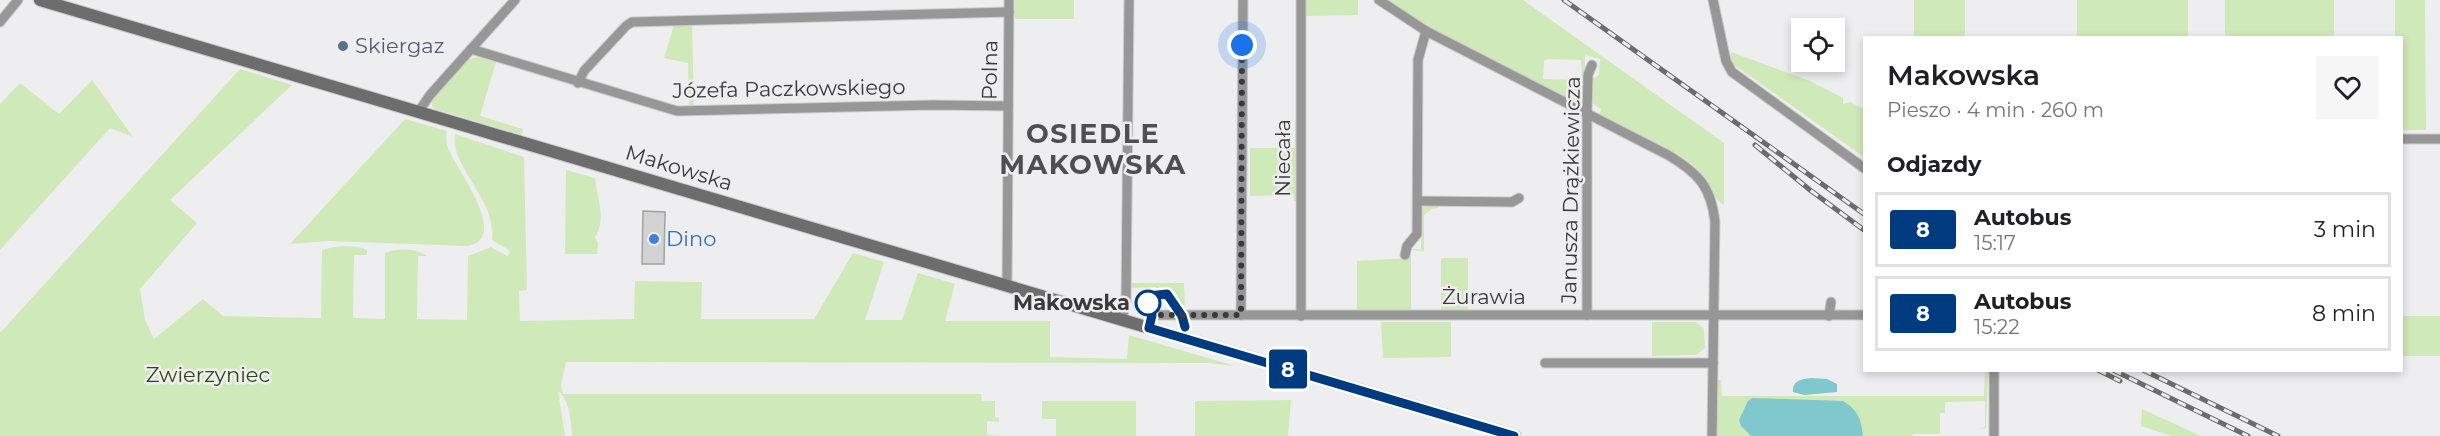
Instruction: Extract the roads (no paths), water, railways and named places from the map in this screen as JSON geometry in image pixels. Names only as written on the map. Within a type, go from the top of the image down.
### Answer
[{"type":"street","points":[[0,22],[18,0]]},
{"type":"street","name":"Makowska","points":[[40,0],[1515,436]]},
{"type":"street","points":[[419,111],[430,95],[515,0]]},
{"type":"street","name":"Polna","points":[[1007,285],[1009,0]]},
{"type":"street","points":[[1122,320],[1126,301],[1129,0]]},
{"type":"street","points":[[1241,315],[1242,0]]},
{"type":"street","name":"Niecała","points":[[1301,0],[1301,316]]},
{"type":"street","points":[[1379,0],[1426,31],[1686,165],[1699,177],[1712,204],[1714,222],[1712,436]]},
{"type":"street","points":[[1713,0],[1726,61],[1732,72],[1863,167]]},
{"type":"street","points":[[578,83],[584,71],[632,22],[1009,12]]},
{"type":"street","points":[[1405,255],[1407,246],[1417,236],[1418,60],[1426,31]]},
{"type":"street","name":"Józefa Paczkowskiego","points":[[471,49],[677,111],[1008,106]]},
{"type":"street","name":"Janusza Drążkiewicza","points":[[1587,315],[1587,114],[1588,75],[1592,65]]},
{"type":"street","points":[[2403,140],[2440,139]]},
{"type":"street","points":[[1418,201],[1512,202],[1519,198]]},
{"type":"street","points":[[1829,316],[1831,302]]},
{"type":"street","name":"Żurawia","points":[[1149,328],[1152,315],[1863,315]]},
{"type":"street","points":[[1545,363],[1713,363]]},
{"type":"street","points":[[1994,372],[1994,436]]},
{"type":"water","points":[[1811,378],[1827,379],[1837,384],[1837,392],[1804,395],[1793,392],[1796,383]]},
{"type":"water","points":[[1752,398],[1843,401],[1858,416],[1863,436],[1751,436],[1741,426],[1739,420],[1748,401]]},
{"type":"railway","points":[[1564,0],[1863,213]]},
{"type":"railway","points":[[1755,145],[1863,229]]},
{"type":"railway","points":[[2102,372],[2120,381]]},
{"type":"railway","points":[[2117,372],[2248,436]]},
{"type":"railway","points":[[2147,372],[2278,436]]},
{"type":"place","name":"Skiergaz","points":[[343,46]]},
{"type":"place","name":"Dino","points":[[654,239]]},
{"type":"place","name":"Makowska","points":[[1148,303]]},
{"type":"district","name":"OSIEDLE MAKOWSKA","points":[[1093,150]]},
{"type":"park label","name":"Zwierzyniec","points":[[208,375]]}]
